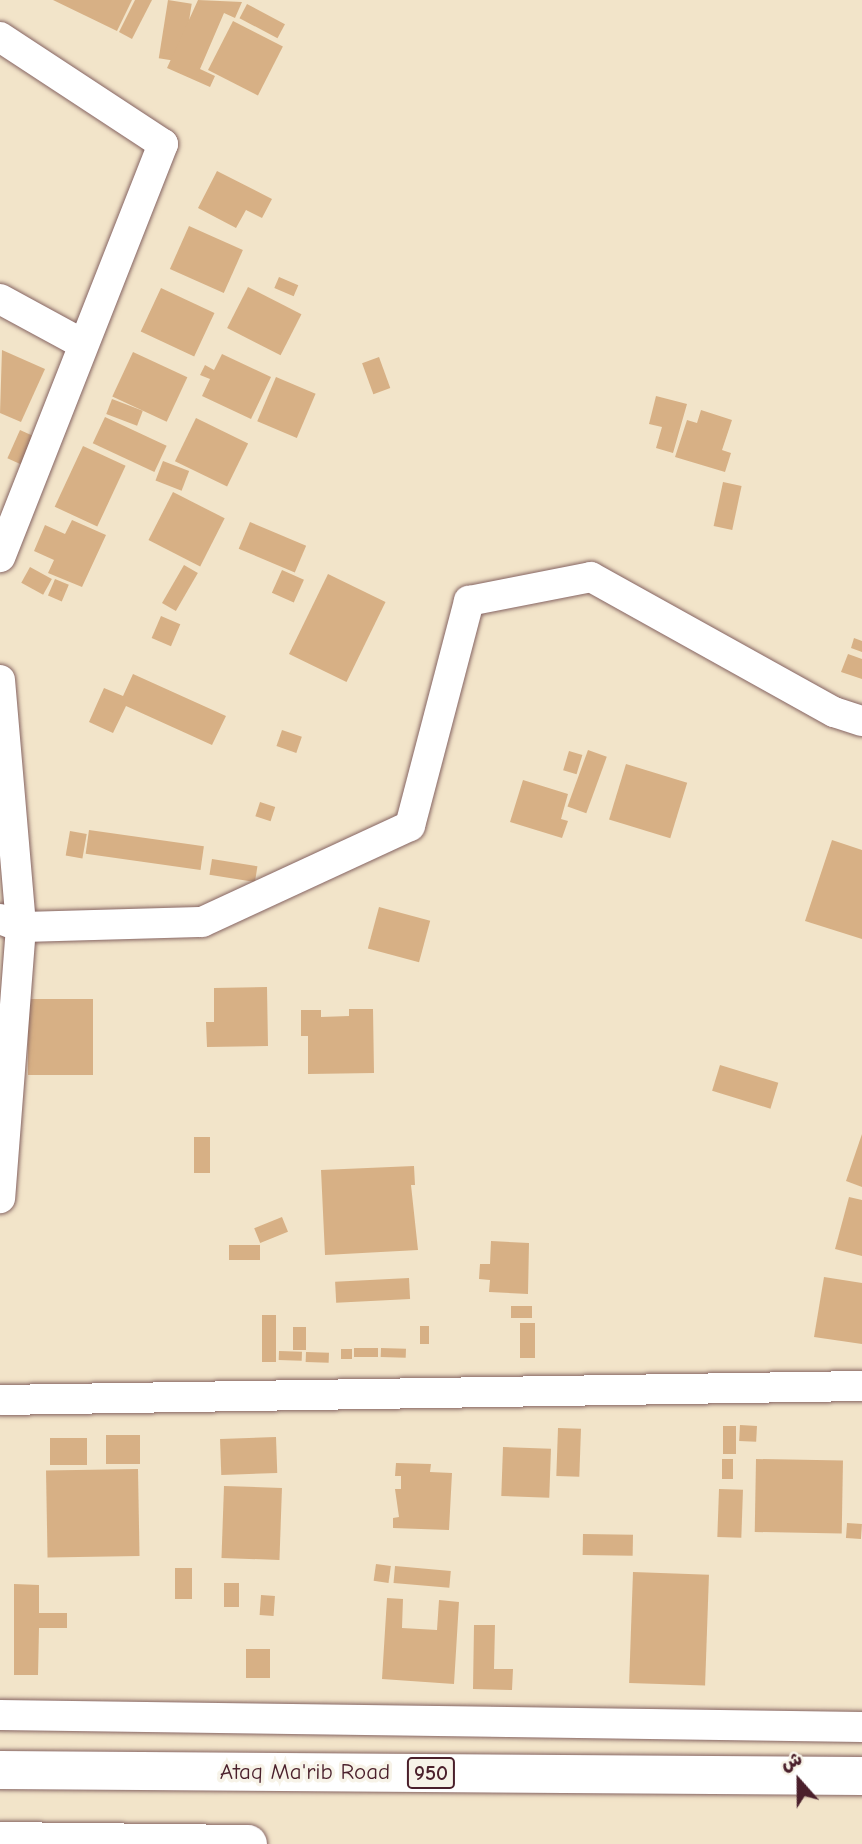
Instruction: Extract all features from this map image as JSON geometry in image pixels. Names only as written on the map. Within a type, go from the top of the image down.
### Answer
[{"type":"main road","name":"Ataq Ma'rib Road","points":[[0,1770],[862,1776]]},
{"type":"main road","points":[[0,1841],[248,1844]]},
{"type":"street","points":[[0,37],[163,144],[0,557]]},
{"type":"street","points":[[0,299],[83,344]]},
{"type":"street","points":[[10,923],[202,922],[410,826],[469,601],[591,577],[834,712],[862,721]]},
{"type":"street","points":[[0,680],[10,923],[0,1198]]},
{"type":"street","points":[[0,1400],[862,1386]]},
{"type":"street","points":[[0,1715],[862,1727]]},
{"type":"building","points":[[53,0],[132,0],[117,31]]},
{"type":"building","points":[[135,0],[152,0],[132,39],[119,32]]},
{"type":"building","points":[[168,0],[192,4],[182,62],[159,58]]},
{"type":"building","points":[[198,0],[242,2],[235,18],[224,13],[200,69],[215,76],[210,87],[167,68]]},
{"type":"building","points":[[247,4],[285,24],[277,38],[239,18]]},
{"type":"building","points":[[233,21],[283,46],[258,95],[208,70]]},
{"type":"building","points":[[217,171],[272,199],[262,218],[246,210],[236,228],[198,208]]},
{"type":"building","points":[[189,226],[243,250],[224,293],[170,269]]},
{"type":"building","points":[[279,277],[298,285],[294,296],[274,288]]},
{"type":"building","points":[[248,287],[301,314],[281,355],[227,328]]},
{"type":"building","points":[[161,288],[214,313],[194,356],[141,332]]},
{"type":"building","points":[[2,350],[45,369],[21,422],[0,413]]},
{"type":"building","points":[[133,352],[187,377],[167,422],[112,396]]},
{"type":"building","points":[[222,354],[271,377],[251,419],[202,396],[210,379],[200,375],[205,365],[214,370]]},
{"type":"building","points":[[379,357],[390,388],[373,394],[362,363]]},
{"type":"building","points":[[276,377],[316,394],[297,438],[257,421]]},
{"type":"building","points":[[656,396],[687,404],[673,453],[656,448],[662,427],[649,424]]},
{"type":"building","points":[[112,399],[143,411],[137,426],[106,414]]},
{"type":"building","points":[[701,410],[732,420],[722,450],[731,453],[725,472],[675,457],[687,420],[697,423]]},
{"type":"building","points":[[105,417],[167,446],[154,472],[93,443]]},
{"type":"building","points":[[196,418],[248,443],[227,487],[175,461]]},
{"type":"building","points":[[20,430],[36,437],[23,465],[7,458]]},
{"type":"building","points":[[83,446],[126,466],[97,527],[55,507]]},
{"type":"building","points":[[163,461],[189,471],[182,491],[155,481]]},
{"type":"building","points":[[723,482],[742,486],[732,530],[714,526]]},
{"type":"building","points":[[173,492],[225,518],[200,566],[148,540]]},
{"type":"building","points":[[72,520],[106,535],[82,587],[48,573],[54,560],[34,551],[45,525],[65,534]]},
{"type":"building","points":[[250,522],[306,546],[295,573],[239,549]]},
{"type":"building","points":[[184,565],[198,573],[176,611],[162,603]]},
{"type":"building","points":[[30,567],[52,579],[43,595],[21,583]]},
{"type":"building","points":[[282,570],[304,580],[294,603],[272,593]]},
{"type":"building","points":[[328,574],[386,602],[347,682],[289,654]]},
{"type":"building","points":[[55,579],[69,585],[62,601],[48,596]]},
{"type":"building","points":[[161,616],[180,624],[171,646],[152,638]]},
{"type":"building","points":[[854,638],[862,641],[862,652],[851,648]]},
{"type":"building","points":[[848,654],[862,659],[862,679],[841,672]]},
{"type":"building","points":[[133,674],[226,716],[212,745],[126,706],[113,733],[89,722],[104,688],[123,696]]},
{"type":"building","points":[[282,730],[302,737],[296,753],[276,746]]},
{"type":"building","points":[[588,750],[607,757],[586,813],[567,806]]},
{"type":"building","points":[[569,751],[582,755],[577,774],[563,770]]},
{"type":"building","points":[[626,764],[687,783],[670,838],[609,819]]},
{"type":"building","points":[[523,780],[568,794],[561,819],[568,821],[562,838],[510,822]]},
{"type":"building","points":[[260,802],[275,807],[271,821],[255,816]]},
{"type":"building","points":[[89,830],[204,846],[201,870],[86,854]]},
{"type":"building","points":[[70,831],[87,834],[82,859],[66,856]]},
{"type":"building","points":[[832,840],[862,850],[862,939],[805,921]]},
{"type":"building","points":[[212,859],[257,866],[255,882],[209,875]]},
{"type":"building","points":[[379,907],[430,921],[419,962],[368,949]]},
{"type":"building","points":[[267,987],[268,1046],[207,1047],[206,1022],[214,1022],[214,988]]},
{"type":"building","points":[[28,999],[93,999],[93,1075],[28,1075]]},
{"type":"building","points":[[349,1009],[373,1009],[374,1073],[308,1074],[308,1036],[301,1036],[301,1010],[321,1010],[321,1017],[349,1016]]},
{"type":"building","points":[[720,1065],[778,1083],[770,1109],[712,1091]]},
{"type":"building","points":[[862,1134],[862,1187],[846,1181]]},
{"type":"building","points":[[194,1137],[210,1137],[210,1173],[194,1173]]},
{"type":"building","points":[[414,1166],[415,1185],[411,1185],[418,1250],[325,1255],[321,1170]]},
{"type":"building","points":[[849,1197],[862,1200],[862,1256],[835,1249]]},
{"type":"building","points":[[282,1217],[288,1232],[260,1243],[254,1228]]},
{"type":"building","points":[[491,1241],[529,1243],[528,1294],[489,1292],[490,1280],[479,1279],[480,1264],[490,1264]]},
{"type":"building","points":[[229,1245],[260,1245],[260,1260],[229,1260]]},
{"type":"building","points":[[824,1277],[862,1283],[862,1344],[814,1337]]},
{"type":"building","points":[[409,1278],[410,1299],[336,1303],[335,1282]]},
{"type":"building","points":[[511,1306],[532,1306],[532,1318],[511,1318]]},
{"type":"building","points":[[262,1315],[276,1315],[276,1362],[262,1362]]},
{"type":"building","points":[[520,1323],[535,1323],[535,1358],[520,1358]]},
{"type":"building","points":[[420,1326],[429,1326],[429,1344],[420,1344]]},
{"type":"building","points":[[293,1327],[306,1327],[306,1350],[293,1350]]},
{"type":"building","points":[[354,1348],[378,1348],[378,1357],[354,1357]]},
{"type":"building","points":[[381,1348],[406,1349],[406,1358],[381,1357]]},
{"type":"building","points":[[341,1349],[352,1349],[352,1359],[341,1359]]},
{"type":"building","points":[[279,1351],[302,1352],[302,1361],[279,1360]]},
{"type":"building","points":[[306,1352],[329,1353],[329,1363],[306,1362]]},
{"type":"building","points":[[740,1425],[757,1426],[756,1442],[739,1441]]},
{"type":"building","points":[[723,1426],[736,1426],[736,1454],[723,1454]]},
{"type":"building","points":[[558,1428],[581,1429],[579,1477],[556,1476]]},
{"type":"building","points":[[106,1435],[140,1435],[140,1464],[106,1464]]},
{"type":"building","points":[[276,1437],[277,1473],[221,1475],[220,1439]]},
{"type":"building","points":[[50,1438],[87,1438],[87,1465],[50,1465]]},
{"type":"building","points":[[503,1447],[551,1449],[549,1498],[501,1496]]},
{"type":"building","points":[[722,1459],[733,1459],[733,1479],[722,1479]]},
{"type":"building","points":[[756,1459],[843,1461],[842,1534],[755,1532]]},
{"type":"building","points":[[396,1463],[431,1464],[430,1472],[452,1473],[449,1530],[393,1528],[393,1518],[399,1517],[395,1489],[401,1489],[401,1476],[395,1476]]},
{"type":"building","points":[[138,1469],[140,1556],[48,1558],[46,1471]]},
{"type":"building","points":[[224,1486],[282,1488],[279,1560],[221,1558]]},
{"type":"building","points":[[719,1489],[743,1490],[741,1538],[717,1537]]},
{"type":"building","points":[[847,1523],[862,1524],[861,1539],[846,1538]]},
{"type":"building","points":[[583,1534],[633,1535],[633,1556],[583,1555]]},
{"type":"building","points":[[376,1564],[391,1566],[388,1583],[374,1581]]},
{"type":"building","points":[[395,1566],[451,1571],[449,1588],[394,1583]]},
{"type":"building","points":[[175,1568],[192,1568],[192,1599],[175,1599]]},
{"type":"building","points":[[633,1572],[709,1575],[705,1686],[629,1683]]},
{"type":"building","points":[[224,1583],[239,1583],[239,1607],[224,1607]]},
{"type":"building","points":[[14,1584],[39,1585],[39,1613],[67,1613],[67,1628],[39,1628],[38,1675],[14,1675]]},
{"type":"building","points":[[261,1595],[275,1596],[274,1616],[260,1615]]},
{"type":"building","points":[[387,1598],[403,1599],[402,1628],[437,1630],[439,1600],[459,1602],[454,1684],[382,1679]]},
{"type":"building","points":[[474,1625],[495,1625],[494,1669],[513,1669],[512,1690],[473,1689]]},
{"type":"building","points":[[246,1649],[270,1649],[270,1678],[246,1678]]}]
